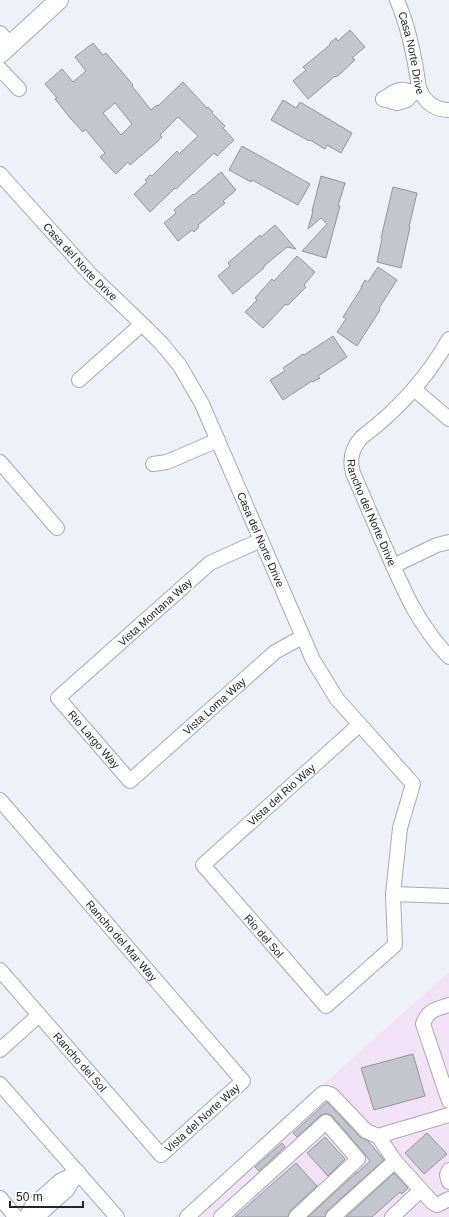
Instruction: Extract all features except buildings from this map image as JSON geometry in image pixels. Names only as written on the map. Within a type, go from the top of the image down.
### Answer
[{"type":"main road","points":[[3,44],[59,0]]},
{"type":"street","name":"Casa Norte Drive","points":[[397,0],[411,43],[416,93],[430,104],[440,109],[449,110]]},
{"type":"street","points":[[0,69],[19,89]]},
{"type":"street","name":"Casa del Norte Drive","points":[[0,174],[90,274],[162,344],[180,366],[202,404],[313,660],[337,699],[413,784],[400,828],[393,894],[395,945]]},
{"type":"street","points":[[79,380],[142,324]]},
{"type":"street","name":"Rancho del Norte Drive","points":[[449,339],[432,366],[414,389],[396,409],[362,437],[354,448],[351,460],[353,473],[408,599],[431,637],[449,657]]},
{"type":"street","points":[[414,389],[449,419]]},
{"type":"street","points":[[153,464],[167,462],[218,440]]},
{"type":"street","points":[[0,462],[57,528]]},
{"type":"street","name":"Vista Montana Way","points":[[58,698],[210,563],[261,540]]},
{"type":"street","points":[[393,566],[437,545],[449,542]]},
{"type":"street","name":"Vista Loma Way","points":[[130,782],[275,652],[302,637]]},
{"type":"street","name":"Rio Largo Way","points":[[58,698],[130,782]]},
{"type":"street","name":"Vista del Rio Way","points":[[203,865],[359,725]]},
{"type":"street","name":"Rancho del Mar Way","points":[[0,800],[243,1081]]},
{"type":"street","name":"Rio del Sol","points":[[203,865],[326,1006],[395,945]]},
{"type":"street","points":[[393,894],[449,896]]},
{"type":"street","name":"Rancho del Sol","points":[[0,970],[161,1155]]},
{"type":"street","points":[[449,1005],[434,1010],[426,1017],[423,1024],[449,1101]]},
{"type":"street","points":[[0,1050],[40,1015]]},
{"type":"street","name":"Vista del Norte Way","points":[[161,1155],[243,1081]]},
{"type":"street","points":[[0,1084],[117,1217]]},
{"type":"street","points":[[187,1217],[323,1094],[327,1093],[332,1095],[366,1131],[378,1136],[395,1161],[432,1202],[437,1205],[449,1199]]},
{"type":"street","points":[[378,1136],[449,1115]]},
{"type":"street","points":[[221,1217],[326,1122],[358,1159],[296,1217]]},
{"type":"street","points":[[333,1217],[395,1161]]},
{"type":"street","points":[[449,1170],[447,1175],[449,1182]]},
{"type":"street","points":[[26,1217],[32,1206],[60,1181],[78,1172]]},
{"type":"street","points":[[36,1217],[67,1190],[78,1172]]},
{"type":"street","points":[[392,1217],[421,1190]]},
{"type":"street","points":[[0,1198],[16,1217]]},
{"type":"shaded area","points":[[449,972],[449,1217],[175,1217]]}]
